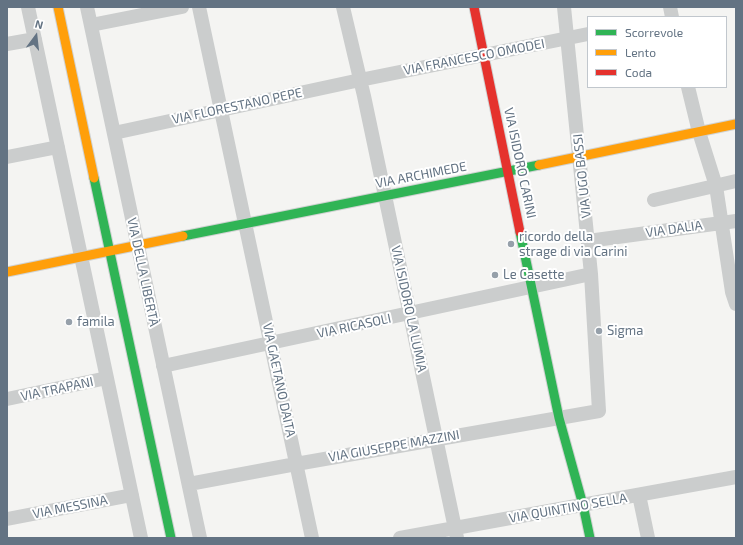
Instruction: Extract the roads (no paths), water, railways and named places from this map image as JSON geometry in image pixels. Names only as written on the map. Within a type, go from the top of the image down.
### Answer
[{"type":"street","points":[[28,7],[141,538]]},
{"type":"street","points":[[58,7],[171,538]]},
{"type":"street","name":"VIA DELLA LIBERTÀ","points":[[87,7],[200,538]]},
{"type":"street","points":[[91,25],[182,7]]},
{"type":"street","name":"VIA GAETANO DAITA","points":[[199,7],[312,538]]},
{"type":"street","name":"VIA ISIDORO LA LUMIA","points":[[343,7],[385,196],[456,533]]},
{"type":"street","name":"VIA ISIDORO CARINI","points":[[474,7],[559,418],[583,505],[590,538]]},
{"type":"street","name":"VIA UGO BASSI","points":[[564,7],[591,274],[599,411]]},
{"type":"street","name":"VIA FRANCESCO OMODEI","points":[[360,80],[587,34]]},
{"type":"street","points":[[7,44],[35,38]]},
{"type":"street","name":"VIA FLORESTANO PEPE","points":[[114,133],[360,80]]},
{"type":"street","points":[[688,88],[699,132],[729,222],[732,292],[736,304]]},
{"type":"street","name":"VIA ARCHIMEDE","points":[[7,272],[246,223],[508,172],[736,124]]},
{"type":"street","points":[[7,157],[58,147]]},
{"type":"street","points":[[654,200],[736,181]]},
{"type":"street","name":"VIA DALIA","points":[[588,241],[729,222]]},
{"type":"street","name":"VIA RICASOLI","points":[[163,366],[591,274]]},
{"type":"street","name":"VIA TRAPANI","points":[[7,399],[107,378]]},
{"type":"street","name":"VIA GIUSEPPE MAZZINI","points":[[189,484],[599,411]]},
{"type":"street","name":"VIA QUINTINO SELLA","points":[[400,538],[456,533],[583,505],[736,477]]},
{"type":"street","name":"VIA MESSINA","points":[[7,519],[132,495]]},
{"type":"street","points":[[639,495],[648,538]]},
{"type":"place","name":"ricordo della strage di via Carini","points":[[511,244]]},
{"type":"place","name":"Le Casette","points":[[495,275]]},
{"type":"place","name":"famila","points":[[69,322]]},
{"type":"place","name":"Sigma","points":[[599,331]]}]
